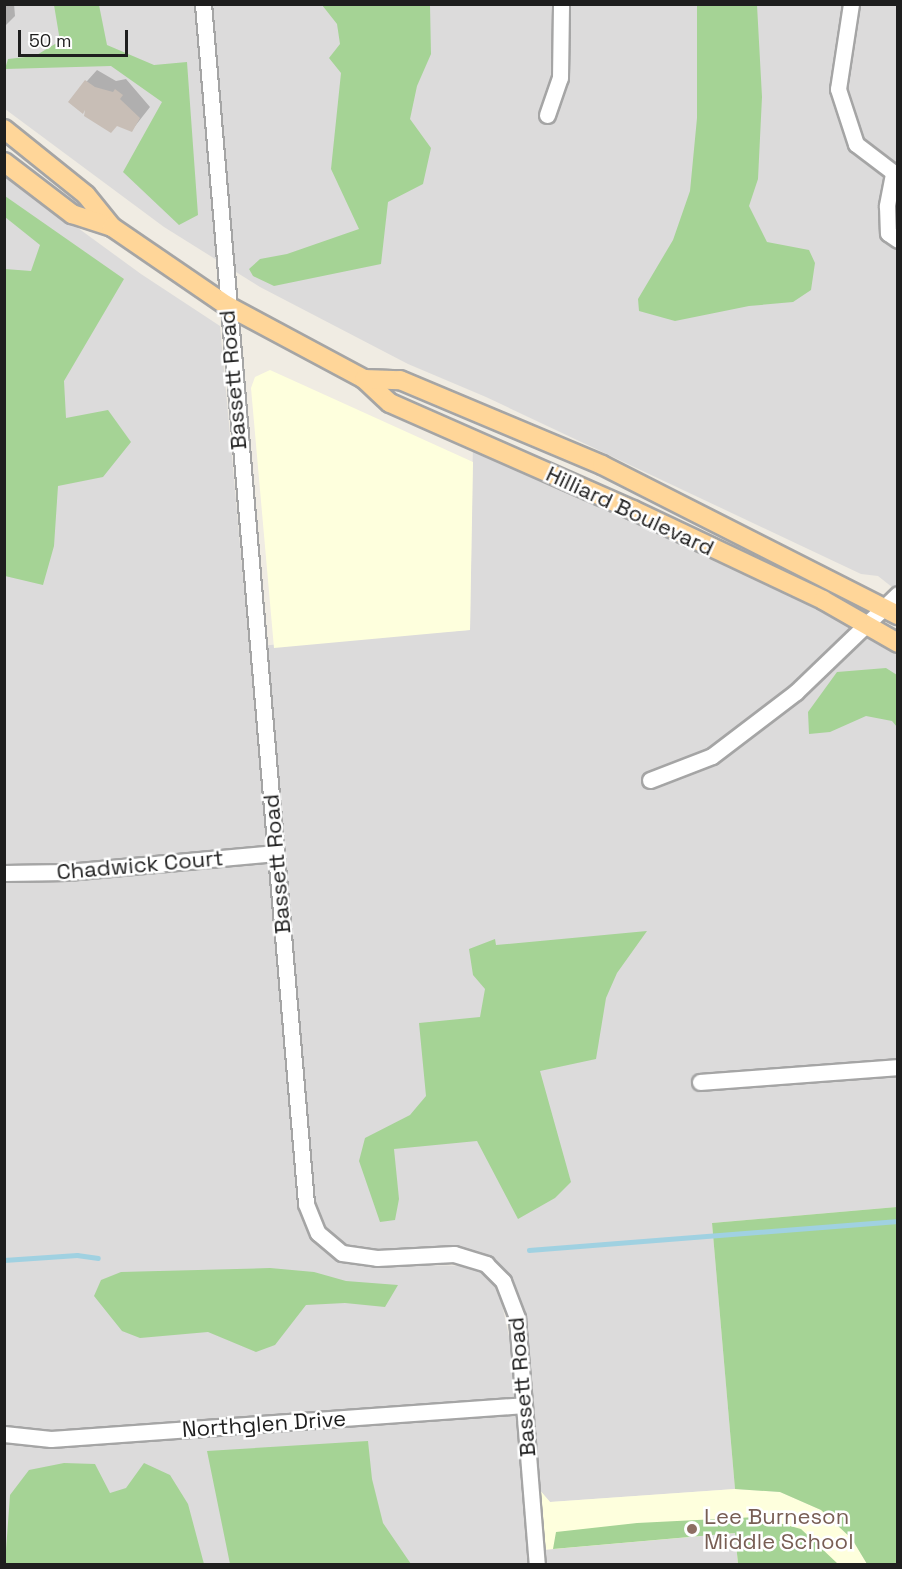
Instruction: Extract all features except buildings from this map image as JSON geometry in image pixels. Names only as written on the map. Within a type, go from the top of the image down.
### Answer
[{"type":"main road","name":"Hilliard Boulevard","points":[[4,129],[86,195],[112,228]]},
{"type":"main road","name":"Hilliard Boulevard","points":[[4,162],[72,214],[112,228],[226,304],[364,379],[390,404],[633,510],[881,614]]},
{"type":"main road","name":"Hilliard Boulevard","points":[[364,379],[400,380],[602,465],[881,614],[897,643]]},
{"type":"street","name":"Bassett Road","points":[[203,4],[226,304],[305,1194],[311,1219],[328,1245],[349,1255],[454,1254],[491,1268],[507,1288],[515,1309],[537,1564]]},
{"type":"street","points":[[547,115],[560,78],[561,4]]},
{"type":"street","points":[[851,4],[838,89],[856,144],[895,175],[887,206],[888,233],[897,240]]},
{"type":"street","points":[[650,780],[711,756],[796,692],[881,614],[897,594]]},
{"type":"street","name":"Chadwick Court","points":[[4,873],[67,872],[276,852]]},
{"type":"street","points":[[700,1082],[897,1067]]},
{"type":"street","name":"Northglen Drive","points":[[4,1434],[51,1439],[524,1405]]},
{"type":"shaded area","points":[[5,5],[897,5],[897,591],[878,576],[861,574],[486,397],[408,364],[260,287],[164,227],[5,109]]},
{"type":"shaded area","points":[[4,174],[141,274],[220,326],[301,1210],[312,1237],[332,1256],[355,1264],[476,1266],[498,1286],[515,1364],[532,1564],[5,1564]]},
{"type":"shaded area","points":[[270,370],[473,462],[470,630],[274,648],[251,388],[255,377]]},
{"type":"shaded area","points":[[473,440],[897,643],[897,1207],[712,1223],[735,1489],[550,1502],[538,1488],[515,1309],[480,1261],[349,1255],[311,1219],[257,646],[470,630]]},
{"type":"shaded area","name":"Lee Burneson Middle School","points":[[538,1488],[550,1502],[735,1489],[780,1492],[821,1510],[852,1539],[867,1564],[738,1564],[735,1533],[542,1550]]},
{"type":"shaded area","points":[[736,1533],[738,1564],[543,1564],[542,1550]]},
{"type":"green space","points":[[54,5],[99,5],[107,45],[154,65],[187,62],[198,215],[179,225],[123,172],[162,102],[111,66],[5,69],[8,59],[35,56],[60,41]]},
{"type":"green space","points":[[322,5],[430,5],[431,54],[417,86],[410,119],[431,148],[423,184],[388,202],[381,264],[274,286],[253,276],[249,269],[260,259],[287,254],[359,229],[331,169],[341,73],[329,58],[340,44],[337,24]]},
{"type":"green space","points":[[697,5],[757,5],[762,97],[758,179],[749,206],[767,242],[809,250],[815,263],[811,290],[793,302],[749,306],[675,321],[639,311],[638,299],[673,240],[690,191],[697,118]]},
{"type":"green space","points":[[5,196],[124,279],[64,381],[66,418],[108,410],[131,442],[103,477],[58,486],[54,546],[43,585],[5,576],[5,269],[31,271],[40,245],[5,217]]},
{"type":"green space","points":[[886,668],[897,675],[897,727],[892,721],[866,716],[830,732],[809,734],[808,712],[837,672]]},
{"type":"green space","points":[[647,931],[617,973],[606,998],[596,1059],[540,1071],[571,1182],[555,1198],[518,1219],[477,1141],[394,1149],[399,1199],[395,1220],[380,1222],[359,1161],[365,1138],[410,1115],[426,1096],[419,1023],[480,1017],[485,989],[473,975],[469,949],[495,939],[496,945]]},
{"type":"green space","points":[[897,1207],[897,1564],[867,1564],[852,1539],[821,1510],[780,1492],[735,1489],[712,1223]]},
{"type":"green space","points":[[270,1268],[314,1272],[346,1281],[398,1285],[385,1307],[345,1303],[306,1305],[275,1345],[256,1352],[208,1332],[140,1338],[122,1331],[94,1296],[101,1280],[121,1272]]},
{"type":"green space","points":[[368,1441],[372,1479],[383,1523],[411,1564],[230,1564],[207,1451]]},
{"type":"green space","points":[[64,1463],[95,1464],[110,1493],[126,1488],[144,1463],[170,1475],[188,1504],[204,1564],[5,1564],[10,1495],[29,1470]]},
{"type":"green space","points":[[757,1517],[801,1529],[838,1564],[738,1564],[735,1533],[553,1549],[556,1532],[637,1523]]},
{"type":"waterway","points":[[529,1250],[898,1221]]},
{"type":"waterway","points":[[4,1260],[77,1255],[98,1258]]},
{"type":"place","name":"Lee Burneson Middle School","points":[[692,1529]]}]
